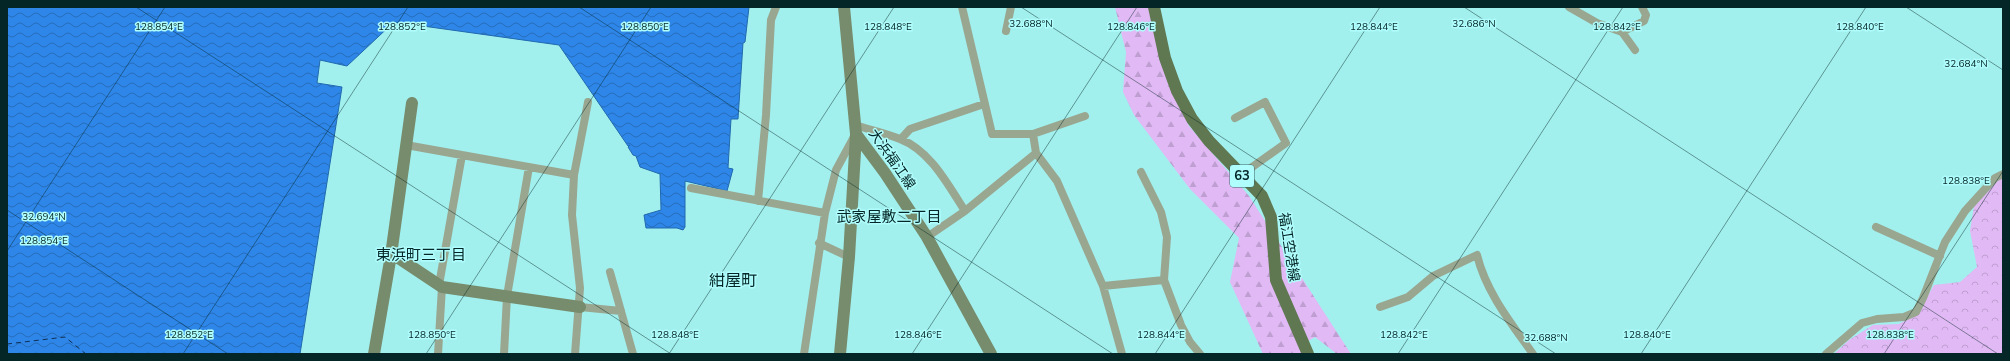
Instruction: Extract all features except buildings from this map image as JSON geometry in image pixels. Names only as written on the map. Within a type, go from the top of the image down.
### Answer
[{"type":"main road","name":"福江空港線","points":[[1154,7],[1165,58],[1177,91],[1192,120],[1209,141],[1262,196],[1271,217],[1276,280],[1308,354]]},
{"type":"street","points":[[758,201],[766,115],[771,20],[776,7]]},
{"type":"street","name":"大浜福江線","points":[[844,7],[855,130],[927,237],[991,354]]},
{"type":"street","points":[[962,7],[992,134],[1033,134],[1085,116]]},
{"type":"street","points":[[1006,31],[1011,7]]},
{"type":"street","points":[[1569,7],[1597,23],[1622,32],[1635,50]]},
{"type":"street","points":[[1622,32],[1644,21],[1646,15],[1642,7]]},
{"type":"street","points":[[575,354],[580,307],[580,288],[572,215],[574,175],[588,102]]},
{"type":"street","points":[[1235,118],[1265,102],[1286,143],[1241,175]]},
{"type":"street","points":[[374,354],[412,103]]},
{"type":"street","points":[[901,139],[910,129],[984,104]]},
{"type":"street","points":[[855,130],[901,139],[922,153],[936,166],[965,211]]},
{"type":"street","points":[[804,354],[819,262],[819,243],[825,213],[836,170],[855,130]]},
{"type":"street","points":[[840,354],[849,257],[855,130]]},
{"type":"street","points":[[1033,134],[1036,152],[1057,181],[1103,286],[1122,354]]},
{"type":"street","points":[[406,145],[574,175]]},
{"type":"street","points":[[927,237],[965,211],[1036,152]]},
{"type":"street","points":[[438,354],[441,286],[462,155]]},
{"type":"street","points":[[504,354],[507,296],[529,167]]},
{"type":"street","points":[[1141,172],[1161,212],[1167,237],[1164,280],[1181,325],[1190,342],[1200,354]]},
{"type":"street","points":[[1826,354],[1862,323],[1877,319],[1904,317],[1916,312],[1924,298],[1945,242],[1965,211],[1995,178],[2003,174]]},
{"type":"street","points":[[691,188],[825,213]]},
{"type":"street","points":[[1876,227],[1940,256]]},
{"type":"street","points":[[819,243],[849,257]]},
{"type":"street","points":[[390,255],[400,259],[441,286],[580,307],[621,311]]},
{"type":"street","points":[[1380,307],[1408,297],[1433,276],[1477,255],[1480,268],[1491,291],[1533,354]]},
{"type":"street","points":[[610,272],[633,354]]},
{"type":"street","points":[[1103,286],[1164,280]]},
{"type":"green space","points":[[1115,7],[1154,7],[1165,70],[1189,126],[1249,196],[1351,354],[1337,354],[1315,337],[1300,346],[1303,354],[1263,354],[1230,282],[1239,238],[1190,189],[1134,115],[1123,92],[1126,52]]},
{"type":"green space","points":[[2003,175],[2003,354],[1834,354],[1849,340],[1873,325],[1899,324],[1918,313],[1934,285],[1960,282],[1977,267],[1970,231],[1974,206]]},
{"type":"water","points":[[7,7],[749,7],[745,42],[743,43],[738,119],[731,119],[728,168],[733,169],[727,191],[685,181],[685,227],[683,230],[677,228],[646,228],[644,215],[661,210],[660,174],[640,167],[636,156],[633,155],[628,147],[630,145],[628,146],[559,45],[394,22],[347,66],[320,60],[317,83],[342,87],[300,354],[7,354]]},
{"type":"ferry route","points":[[7,344],[65,337],[86,354]]},
{"type":"district","name":"武家屋敷二丁目","points":[[889,217]]},
{"type":"district","name":"東浜町三丁目","points":[[421,255]]},
{"type":"district","name":"紺屋町","points":[[733,281]]}]
